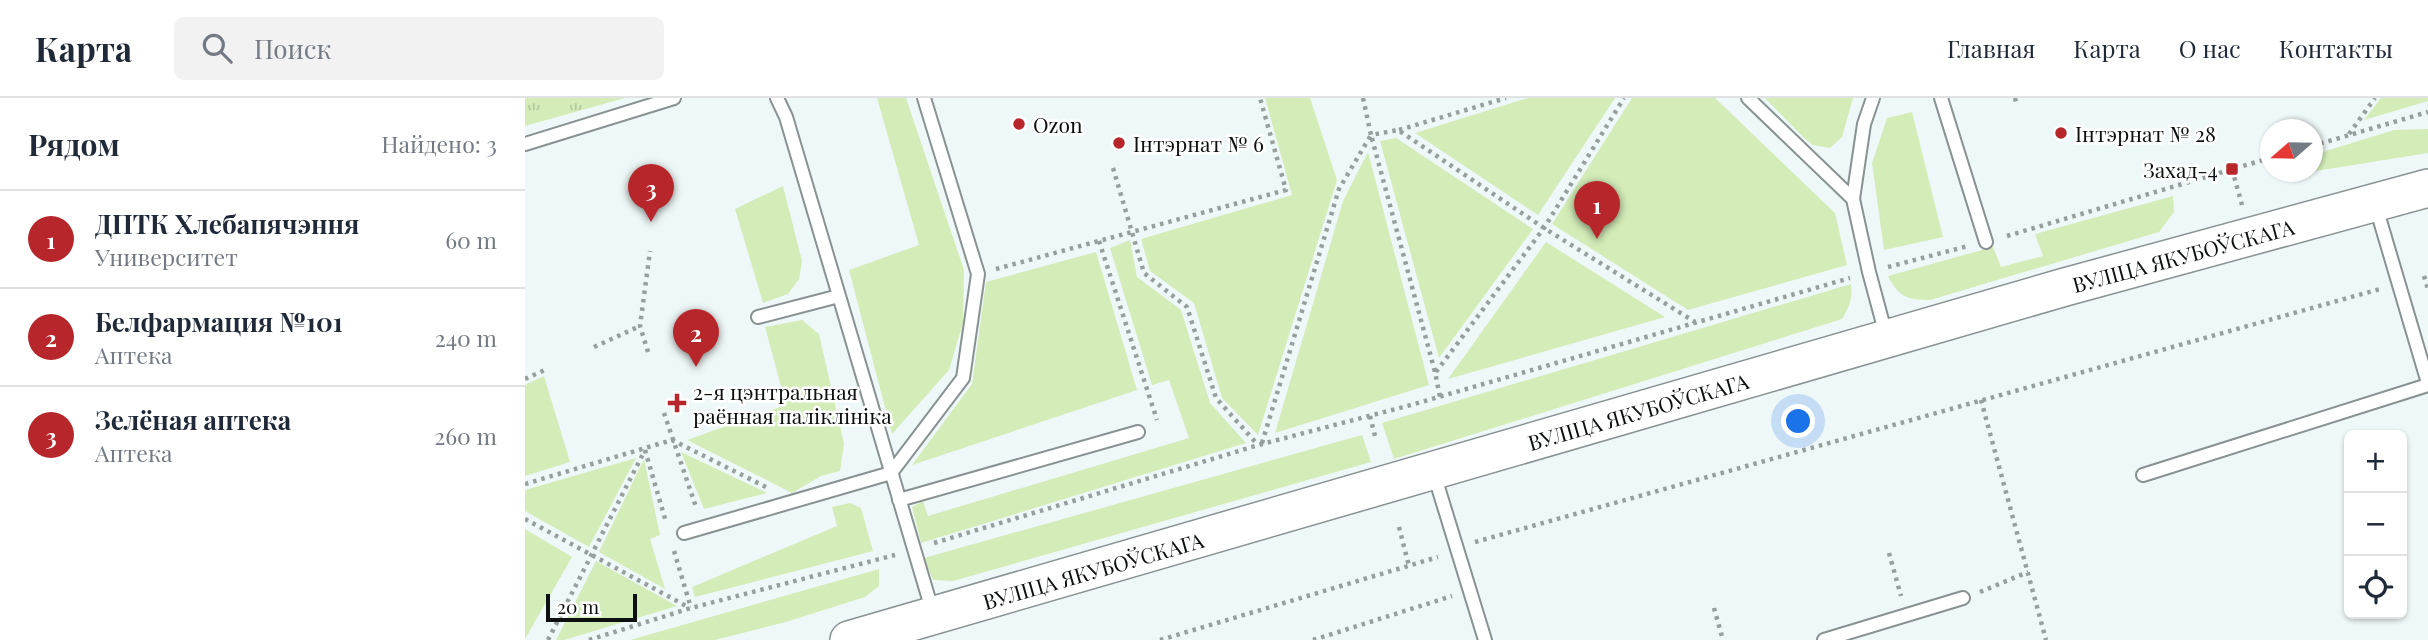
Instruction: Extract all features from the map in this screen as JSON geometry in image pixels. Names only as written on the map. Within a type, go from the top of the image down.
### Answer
[{"type":"main road","name":"ВУЛІЦА ЯКУБОЎСКАГА","points":[[849,640],[2065,287],[2428,188]]},
{"type":"lane","points":[[525,144],[674,98]]},
{"type":"lane","points":[[777,98],[786,117],[933,617]]},
{"type":"lane","points":[[684,533],[891,473],[963,377],[978,274],[924,98]]},
{"type":"lane","points":[[1748,98],[1853,199]]},
{"type":"lane","points":[[1873,98],[1864,124],[1853,199],[1887,339]]},
{"type":"lane","points":[[1941,98],[1986,242]]},
{"type":"lane","points":[[2143,475],[2428,384],[2375,203]]},
{"type":"lane","points":[[758,317],[839,296]]},
{"type":"lane","points":[[899,500],[1138,432]]},
{"type":"lane","points":[[1433,470],[1485,640]]},
{"type":"lane","points":[[1824,640],[1963,598]]},
{"type":"path","points":[[978,274],[1286,190],[1260,98]]},
{"type":"path","points":[[1363,98],[1440,397]]},
{"type":"path","points":[[1260,445],[1339,189],[1371,135],[1398,130],[1506,98]]},
{"type":"path","points":[[1435,372],[1544,228],[1625,98]]},
{"type":"path","points":[[2349,135],[2375,98]]},
{"type":"path","points":[[2323,143],[2428,112]]},
{"type":"path","points":[[1398,130],[1544,228],[1695,323]]},
{"type":"path","points":[[589,640],[691,608],[914,550],[1260,445],[1440,397],[1869,272],[1986,242],[2260,161]]},
{"type":"path","points":[[1113,168],[1144,273],[1187,307],[1216,398],[1260,445]]},
{"type":"path","points":[[1099,241],[1158,425],[1138,432]]},
{"type":"path","points":[[648,352],[640,326],[650,251]]},
{"type":"path","points":[[2424,276],[2428,289]]},
{"type":"path","points":[[1160,640],[1409,566],[1457,548],[2398,284]]},
{"type":"path","points":[[594,347],[640,326]]},
{"type":"path","points":[[525,379],[547,369]]},
{"type":"path","points":[[1981,400],[2046,640]]},
{"type":"path","points":[[664,413],[703,528]]},
{"type":"path","points":[[1370,416],[1375,440]]},
{"type":"path","points":[[525,484],[672,440],[793,501]]},
{"type":"path","points":[[548,640],[645,449]]},
{"type":"path","points":[[525,519],[691,608]]},
{"type":"path","points":[[1399,527],[1409,566]]},
{"type":"path","points":[[1889,553],[1907,615]]},
{"type":"path","points":[[1963,598],[2028,572]]},
{"type":"path","points":[[1313,640],[1470,591]]},
{"type":"path","points":[[1714,608],[1723,640]]},
{"type":"green space","points":[[525,98],[625,98],[525,126]]},
{"type":"green space","points":[[877,98],[906,98],[964,270],[963,323],[949,370],[892,434],[849,270],[919,245]]},
{"type":"green space","points":[[1265,98],[1310,98],[1337,180],[1258,435],[1222,398],[1194,303],[1150,271],[1141,239],[1292,195]]},
{"type":"green space","points":[[1528,98],[1615,98],[1538,215],[1415,133]]},
{"type":"green space","points":[[1632,98],[1715,98],[1835,213],[1847,265],[1688,310],[1552,224]]},
{"type":"green space","points":[[1765,98],[1853,98],[1842,137],[1830,148],[1813,145]]},
{"type":"green space","points":[[2381,98],[2428,98],[2428,101],[2364,120]]},
{"type":"green space","points":[[1912,112],[1943,237],[1884,250],[1872,163],[1887,118]]},
{"type":"green space","points":[[2428,129],[2428,153],[2323,170],[2323,152],[2394,130]]},
{"type":"green space","points":[[1396,138],[1533,229],[1439,358],[1380,141]]},
{"type":"green space","points":[[1368,152],[1429,385],[1275,433],[1343,201]]},
{"type":"green space","points":[[783,186],[802,261],[799,279],[788,294],[763,303],[735,209]]},
{"type":"green space","points":[[2173,196],[2174,212],[2159,232],[1930,300],[1905,296],[1896,289],[1888,276],[1993,247],[2001,267],[2043,256],[2035,234]]},
{"type":"green space","points":[[1130,240],[1137,277],[1181,310],[1210,403],[1246,443],[921,543],[912,507],[923,501],[928,516],[1189,438],[1169,380],[1152,385],[1110,248]]},
{"type":"green space","points":[[1546,242],[1665,317],[1448,379]]},
{"type":"green space","points":[[1096,252],[1137,390],[912,465],[972,384],[986,282]]},
{"type":"green space","points":[[1851,284],[1850,303],[1842,319],[1394,459],[1382,423]]},
{"type":"green space","points":[[802,320],[819,334],[844,444],[840,471],[821,476],[792,493],[687,440],[786,405],[765,327]]},
{"type":"green space","points":[[544,376],[570,462],[525,476],[525,385]]},
{"type":"green space","points":[[1362,435],[1371,462],[953,581],[933,580],[924,558]]},
{"type":"green space","points":[[681,452],[767,493],[704,509]]},
{"type":"green space","points":[[636,458],[589,547],[525,511],[525,490]]},
{"type":"green space","points":[[644,459],[660,535],[650,539],[665,589],[599,552]]},
{"type":"green space","points":[[850,503],[861,508],[873,551],[695,597],[692,587],[837,526],[832,507]]},
{"type":"green space","points":[[525,529],[572,557],[525,639]]},
{"type":"green space","points":[[596,561],[677,606],[564,640],[556,640]]},
{"type":"green space","points":[[879,569],[879,586],[865,597],[786,622],[715,640],[630,640]]},
{"type":"place","name":"Ozon","points":[[1019,124]]},
{"type":"place","name":"Інтэрнат № 28","points":[[2061,133]]},
{"type":"place","name":"Інтэрнат № 6","points":[[1119,143]]},
{"type":"place","name":"Захад-4","points":[[2232,169]]},
{"type":"place","name":"Зелёная аптека","points":[[651,222]]},
{"type":"place","name":"ДПТК Хлебапячэння","points":[[1597,239]]},
{"type":"place","name":"Белфармация №101","points":[[696,367]]},
{"type":"place","name":"2-я цэнтральная раённая паліклініка","points":[[677,403]]}]
